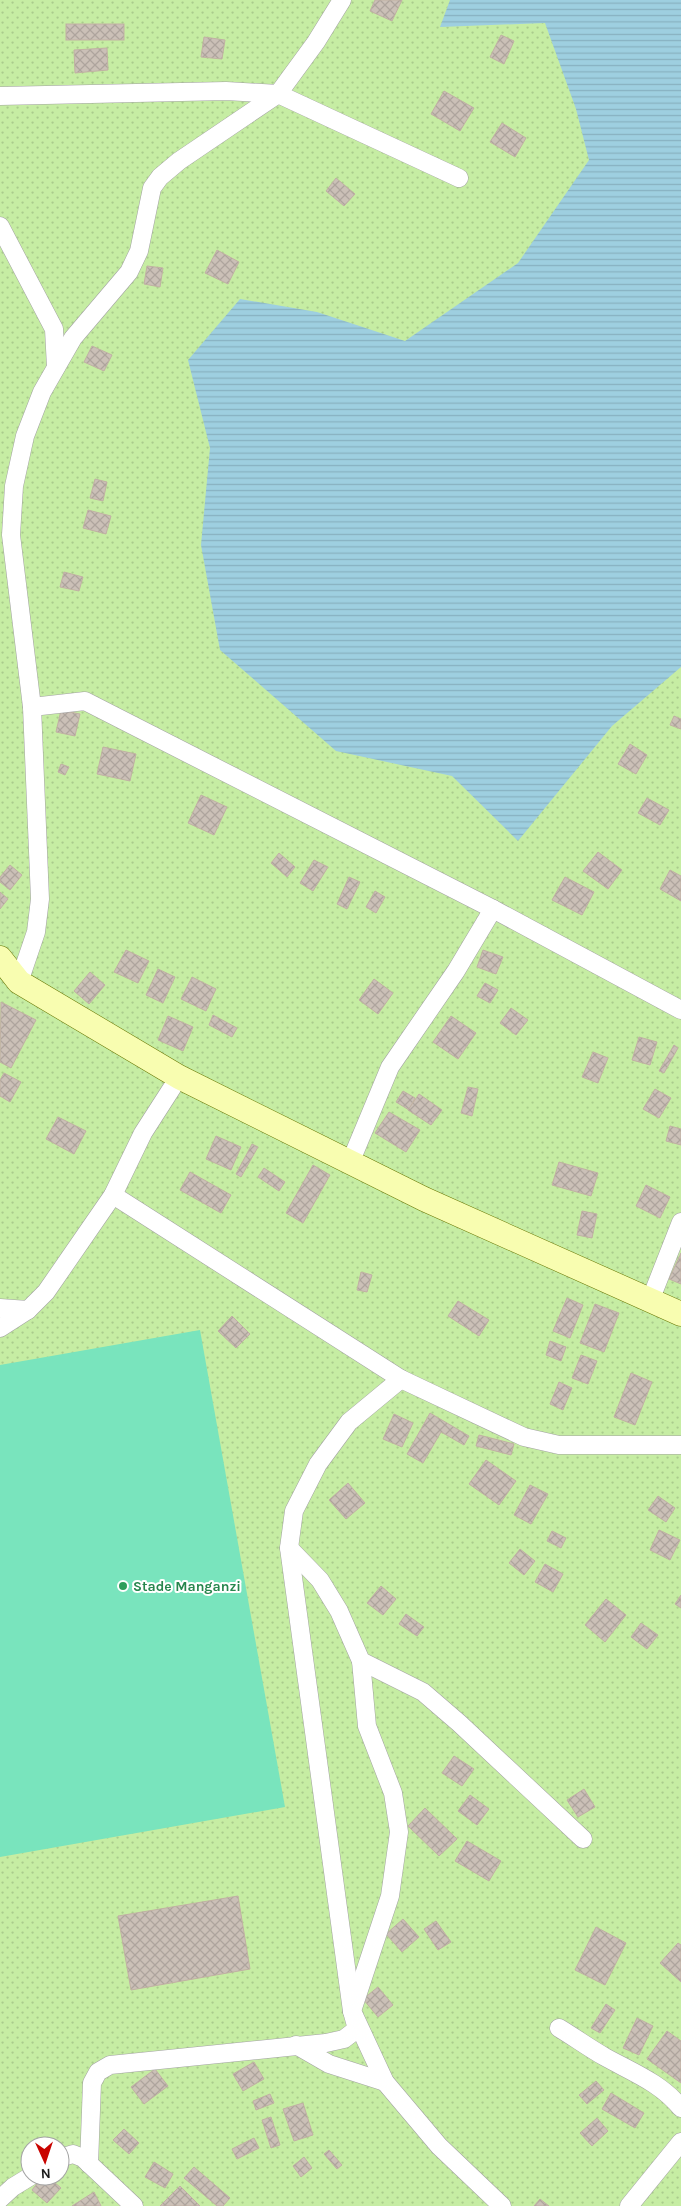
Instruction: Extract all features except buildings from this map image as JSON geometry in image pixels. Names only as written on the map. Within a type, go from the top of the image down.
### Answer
[{"type":"main road","points":[[0,958],[20,982],[179,1076],[424,1199],[681,1314]]},
{"type":"street","points":[[20,982],[36,932],[40,899],[32,708],[11,535],[14,486],[25,436],[42,392],[73,338],[129,272],[139,250],[152,188],[160,177],[178,161],[278,94],[316,42],[342,0]]},
{"type":"street","points":[[0,96],[226,91],[278,94],[459,178]]},
{"type":"street","points":[[0,226],[54,329],[56,367]]},
{"type":"street","points":[[32,708],[85,701],[493,909],[681,1010]]},
{"type":"street","points":[[350,1163],[390,1067],[456,971],[493,909]]},
{"type":"street","points":[[0,1328],[28,1310],[46,1292],[113,1194],[143,1132],[179,1076]]},
{"type":"street","points":[[113,1194],[401,1379],[524,1437],[559,1445],[681,1445]]},
{"type":"street","points":[[650,1300],[681,1222]]},
{"type":"street","points":[[0,1308],[28,1310]]},
{"type":"street","points":[[89,2164],[92,2083],[98,2072],[110,2065],[344,2039],[357,2029],[352,2011],[290,1548],[294,1511],[318,1464],[349,1422],[401,1379]]},
{"type":"street","points":[[290,1548],[320,1580],[339,1611],[362,1661],[367,1726],[393,1793],[399,1832],[390,1896],[352,2011],[385,2082],[439,2146],[502,2206]]},
{"type":"street","points":[[362,1661],[423,1692],[459,1723],[582,1839]]},
{"type":"street","points":[[559,2028],[604,2056],[653,2082],[681,2108]]},
{"type":"street","points":[[296,2045],[329,2064],[385,2082]]},
{"type":"street","points":[[629,2206],[681,2142]]},
{"type":"street","points":[[70,2155],[73,2154],[83,2158],[134,2206]]},
{"type":"street","points":[[0,2199],[20,2183]]},
{"type":"green space","points":[[0,0],[681,0],[681,2206],[0,2206]]},
{"type":"green space","name":"Stade Manganzi","points":[[200,1330],[285,1807],[0,1857],[0,1365]]},
{"type":"water","points":[[450,0],[681,0],[681,667],[612,726],[518,841],[452,776],[336,751],[220,650],[201,545],[210,448],[188,360],[240,299],[317,312],[405,341],[518,263],[589,160],[576,109],[545,23],[440,27]]},
{"type":"place","name":"Stade Manganzi","points":[[123,1586]]}]
